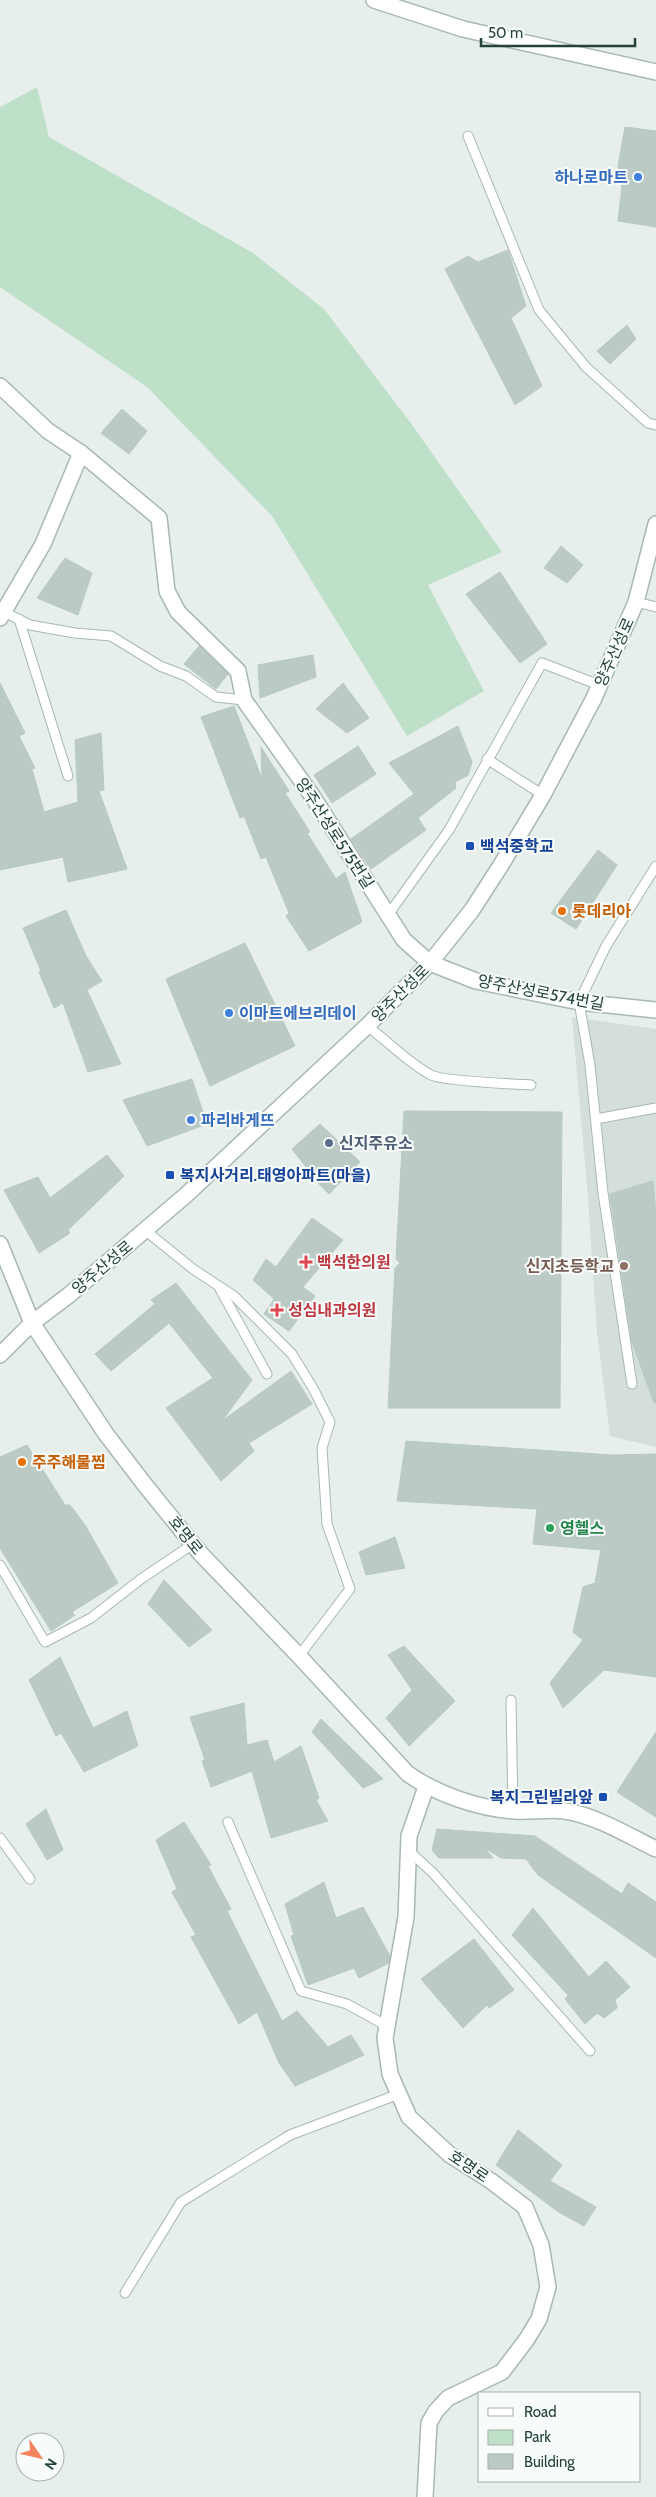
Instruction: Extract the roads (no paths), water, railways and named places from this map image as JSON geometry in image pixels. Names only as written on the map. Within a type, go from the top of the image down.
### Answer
[{"type":"street","points":[[374,0],[464,29],[656,72]]},
{"type":"street","name":"양주산성로575번길","points":[[0,386],[48,431],[81,454],[159,518],[167,591],[178,612],[238,671],[244,700],[313,797],[404,940],[430,963]]},
{"type":"street","points":[[2,615],[42,544],[81,454]]},
{"type":"street","name":"양주산성로","points":[[0,1355],[32,1323],[146,1230],[367,1026],[430,963],[472,910],[543,795],[599,685],[636,602],[656,524]]},
{"type":"street","name":"양주산성로574번길","points":[[430,963],[476,980],[579,1002],[656,1010]]},
{"type":"street","name":"호명로","points":[[0,1244],[32,1323],[106,1434],[193,1544],[408,1774],[426,1787],[444,1795],[513,1811],[564,1811],[590,1817],[656,1849]]},
{"type":"street","name":"호명로","points":[[425,2497],[429,2423],[436,2411],[448,2398],[502,2372],[528,2339],[539,2318],[548,2287],[541,2245],[525,2207],[491,2181],[450,2155],[409,2117],[390,2074],[385,2038],[406,1916],[409,1836],[426,1787]]},
{"type":"lane","points":[[468,136],[539,310],[586,367],[648,423],[656,425]]},
{"type":"lane","points":[[636,602],[656,607]]},
{"type":"lane","points":[[2,615],[30,625],[75,633],[111,636],[160,666],[186,676],[216,697],[244,700]]},
{"type":"lane","points":[[19,620],[68,776]]},
{"type":"lane","points":[[388,916],[449,830],[542,663],[599,685]]},
{"type":"lane","points":[[487,759],[543,795]]},
{"type":"lane","points":[[632,1384],[603,1193],[590,1065],[579,1002],[606,946],[656,866]]},
{"type":"lane","points":[[367,1026],[398,1052],[433,1076],[530,1085]]},
{"type":"lane","points":[[596,1119],[656,1108]]},
{"type":"lane","points":[[146,1230],[193,1269],[234,1296],[292,1354],[314,1390],[330,1422],[322,1448],[327,1524],[350,1589],[299,1656]]},
{"type":"lane","points":[[218,1286],[268,1374]]},
{"type":"lane","points":[[0,1565],[45,1642],[91,1618],[141,1579],[193,1544]]},
{"type":"lane","points":[[511,1700],[513,1811]]},
{"type":"lane","points":[[228,1822],[301,1992],[347,2004],[387,2026]]},
{"type":"lane","points":[[0,1838],[30,1879]]},
{"type":"lane","points":[[408,1850],[433,1873],[590,2051]]},
{"type":"lane","points":[[125,2293],[181,2202],[290,2135],[399,2094]]},
{"type":"place","name":"하나로마트","points":[[638,177]]},
{"type":"place","name":"백석중학교","points":[[470,846]]},
{"type":"place","name":"롯데리아","points":[[562,911]]},
{"type":"place","name":"이마트에브리데이","points":[[229,1013]]},
{"type":"place","name":"파리바게뜨","points":[[191,1120]]},
{"type":"place","name":"신지주유소","points":[[329,1143]]},
{"type":"place","name":"복지사거리.태영아파트(마을)","points":[[170,1175]]},
{"type":"place","name":"백석한의원","points":[[306,1262]]},
{"type":"place","name":"신지초등학교","points":[[624,1266]]},
{"type":"place","name":"성심내과의원","points":[[277,1310]]},
{"type":"place","name":"주주해물찜","points":[[22,1462]]},
{"type":"place","name":"영헬스","points":[[550,1528]]},
{"type":"place","name":"복지그린빌라앞","points":[[603,1797]]}]
